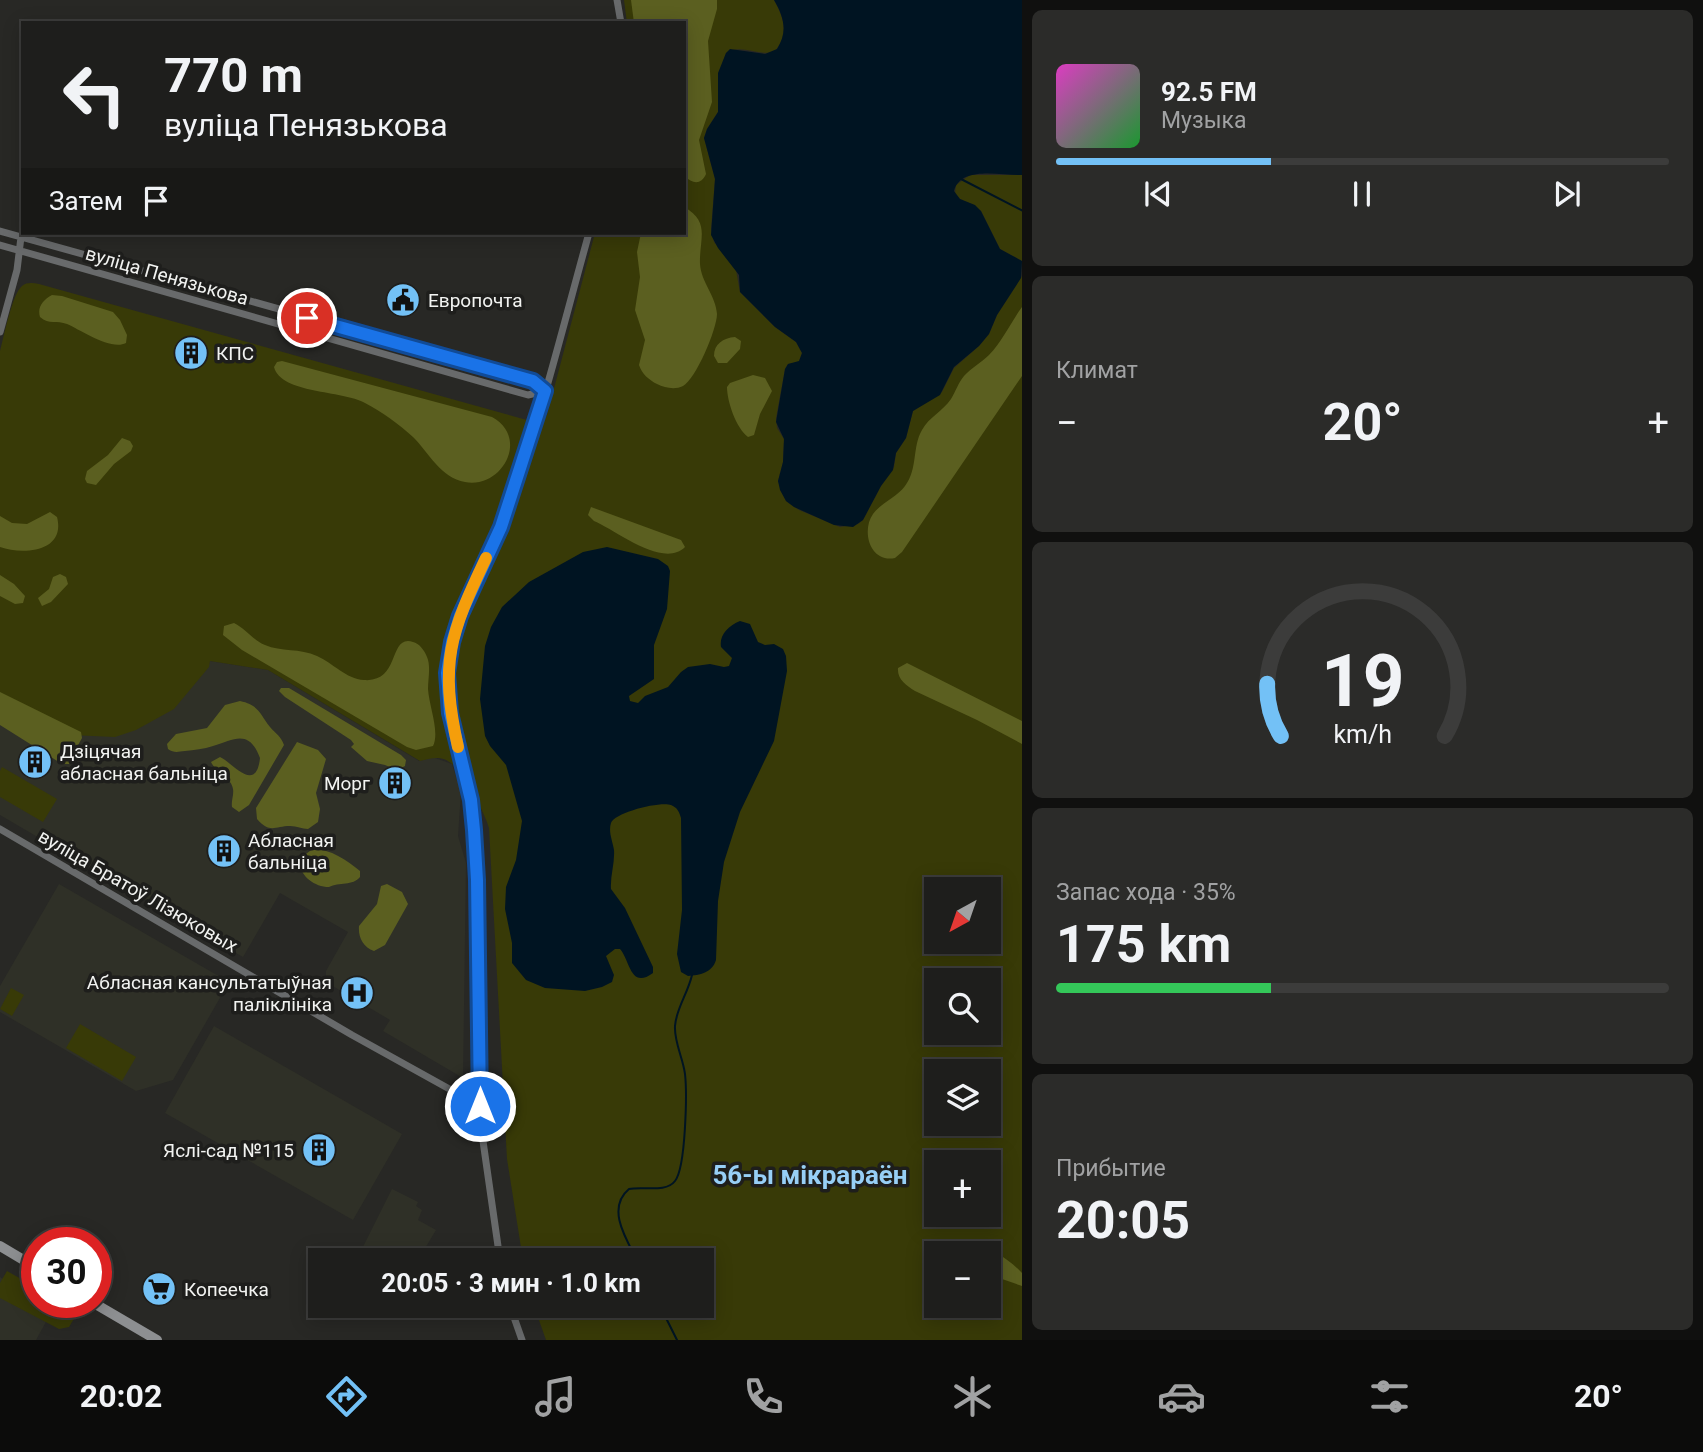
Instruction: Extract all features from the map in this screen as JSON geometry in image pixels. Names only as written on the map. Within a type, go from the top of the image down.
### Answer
[{"type":"main road","points":[[0,1246],[21,1258]]},
{"type":"main road","points":[[112,1314],[157,1340]]},
{"type":"street","points":[[617,0],[621,21]]},
{"type":"street","name":"вуліца Пенязькова","points":[[0,231],[483,366],[533,381],[545,391]]},
{"type":"street","points":[[498,1248],[480,1106],[474,830],[471,800],[450,713],[447,673],[460,616],[501,527],[545,391],[588,235]]},
{"type":"street","points":[[0,332],[17,270],[21,237]]},
{"type":"street","name":"вуліца Пенязькова","points":[[0,246],[528,395],[545,391]]},
{"type":"street","name":"вуліца Братоў Лізюковых","points":[[0,829],[352,1035],[480,1106]]},
{"type":"street","points":[[514,1318],[522,1340]]},
{"type":"shaded area","points":[[624,0],[774,0],[780,13],[784,33],[774,52],[737,49],[726,53],[718,77],[718,112],[704,138],[715,179],[711,229],[714,242],[736,270],[740,292],[775,327],[796,342],[802,353],[799,362],[788,364],[785,369],[776,418],[777,428],[784,439],[783,462],[778,481],[786,501],[799,510],[840,527],[858,524],[863,520],[894,467],[896,453],[906,438],[913,411],[942,392],[954,368],[989,334],[997,315],[1022,276],[1022,1340],[546,1340],[538,1318],[714,1318],[714,1248],[521,1248],[507,1159],[489,828],[474,794],[457,769],[440,758],[420,761],[268,670],[210,661],[209,667],[174,709],[136,730],[115,737],[70,735],[0,708],[0,351],[12,306],[22,286],[28,283],[39,284],[541,424],[547,415],[594,235],[686,235],[686,21],[627,21]]},
{"type":"shaded area","points":[[970,175],[1022,175],[1022,261],[1000,249],[981,211],[955,194],[956,185]]},
{"type":"shaded area","points":[[210,661],[268,670],[419,761],[432,757],[452,764],[461,792],[458,836],[466,863],[463,1078],[383,1031],[390,1020],[326,982],[326,971],[348,932],[280,893],[243,957],[0,815],[0,708],[208,667]]},
{"type":"shaded area","points":[[2,767],[57,799],[43,822],[0,797]]},
{"type":"shaded area","points":[[59,884],[229,982],[173,1080],[136,1091],[0,1012],[0,986]]},
{"type":"shaded area","points":[[11,988],[24,995],[12,1016],[0,1009]]},
{"type":"shaded area","points":[[80,1024],[136,1057],[122,1081],[66,1048]]},
{"type":"shaded area","points":[[214,1026],[402,1134],[353,1220],[165,1113]]},
{"type":"shaded area","points":[[392,1189],[418,1202],[416,1206],[422,1210],[418,1220],[436,1230],[425,1248],[362,1248]]},
{"type":"shaded area","points":[[7,1271],[21,1279],[21,1309],[0,1298],[0,1283]]},
{"type":"shaded area","points":[[0,1277],[21,1291],[21,1318],[48,1318],[36,1340],[0,1340]]},
{"type":"shaded area","points":[[38,1318],[74,1318],[69,1327],[59,1329]]},
{"type":"green space","points":[[631,0],[717,0],[708,41],[712,102],[699,140],[706,174],[699,182],[686,177],[686,21],[634,21]]},
{"type":"green space","points":[[686,208],[701,225],[701,271],[714,301],[716,321],[710,342],[694,374],[688,382],[677,388],[651,381],[639,365],[645,340],[635,310],[640,277],[637,252],[641,235],[686,235]]},
{"type":"green space","points":[[52,295],[113,312],[127,335],[126,343],[120,345],[104,342],[67,324],[43,319],[39,313],[40,307]]},
{"type":"green space","points":[[1022,307],[1022,376],[902,552],[895,558],[879,556],[868,537],[869,521],[873,514],[905,486],[912,472],[917,444],[925,425],[948,403],[964,376],[994,350]]},
{"type":"green space","points":[[735,337],[741,341],[740,349],[727,363],[718,363],[714,356],[717,345],[723,340]]},
{"type":"green space","points":[[282,361],[492,417],[503,426],[509,437],[507,460],[490,478],[478,482],[457,480],[442,470],[408,432],[390,418],[355,399],[300,387],[279,376],[274,367],[277,362]]},
{"type":"green space","points":[[753,375],[765,378],[772,391],[760,414],[754,435],[748,437],[733,414],[727,387],[730,383]]},
{"type":"green space","points":[[122,438],[130,441],[133,446],[131,451],[114,464],[96,485],[87,483],[87,471],[108,455]]},
{"type":"green space","points":[[591,507],[681,540],[685,547],[676,553],[665,553],[640,546],[594,521],[588,515]]},
{"type":"green space","points":[[50,512],[57,517],[58,529],[49,544],[20,551],[0,547],[0,516],[12,523],[27,524]]},
{"type":"green space","points":[[60,574],[66,577],[68,584],[51,602],[42,606],[38,598],[49,589],[53,577]]},
{"type":"green space","points":[[0,575],[14,584],[25,596],[23,603],[15,604],[0,596]]},
{"type":"green space","points":[[234,623],[265,645],[311,654],[351,677],[364,680],[376,679],[384,674],[396,651],[405,641],[417,644],[425,652],[429,664],[428,689],[435,734],[433,746],[416,750],[407,747],[242,650],[223,635],[224,626]]},
{"type":"green space","points":[[907,663],[1022,721],[1022,744],[912,689],[898,672],[898,668]]},
{"type":"green space","points":[[281,688],[289,688],[401,755],[406,760],[405,766],[397,770],[367,761],[351,747],[354,744],[351,740],[285,697],[279,691]]},
{"type":"green space","points":[[0,692],[81,732],[82,738],[76,749],[74,762],[62,764],[0,725]]},
{"type":"green space","points":[[240,701],[258,711],[284,745],[249,805],[239,812],[232,807],[232,785],[211,762],[220,757],[243,773],[254,774],[260,758],[251,743],[241,738],[206,748],[178,752],[168,749],[167,744],[176,734],[207,728],[225,705]]},
{"type":"green space","points":[[297,742],[318,750],[326,759],[316,793],[320,809],[318,822],[308,829],[290,826],[269,828],[257,819],[256,808]]},
{"type":"green space","points":[[314,849],[344,859],[360,871],[360,877],[354,882],[329,887],[313,883],[303,873],[301,860]]},
{"type":"green space","points":[[387,884],[402,892],[408,904],[385,945],[374,951],[362,941],[359,926],[377,904],[381,886]]},
{"type":"green space","points":[[1001,1256],[1022,1273],[1022,1286],[1002,1279]]},
{"type":"water","points":[[774,0],[1022,0],[1022,175],[973,175],[958,183],[954,191],[960,199],[975,205],[981,211],[1000,249],[1022,261],[1021,278],[997,315],[989,334],[954,367],[940,395],[913,411],[906,438],[896,453],[893,470],[863,520],[853,527],[834,525],[794,507],[786,501],[780,490],[778,481],[783,462],[784,439],[776,422],[785,369],[788,364],[799,361],[802,353],[796,342],[775,327],[740,292],[739,275],[711,235],[715,179],[704,138],[718,112],[718,73],[730,49],[765,54],[777,49],[784,31]]},
{"type":"water","points":[[607,547],[658,559],[668,566],[670,571],[667,609],[654,645],[654,679],[629,696],[630,701],[638,703],[645,696],[668,687],[688,667],[710,664],[729,666],[732,658],[721,647],[721,639],[728,628],[740,621],[750,624],[758,642],[765,645],[774,644],[783,649],[787,671],[774,741],[740,812],[724,862],[718,901],[716,960],[712,968],[692,976],[681,972],[677,954],[682,910],[681,818],[678,810],[666,804],[639,808],[621,815],[611,823],[610,830],[614,850],[611,889],[625,908],[653,967],[653,973],[640,978],[635,976],[620,949],[615,949],[606,956],[614,975],[612,982],[585,991],[545,988],[526,980],[512,963],[512,943],[505,909],[506,887],[516,860],[522,821],[506,765],[485,736],[480,699],[485,646],[502,607],[529,582],[583,552]]},
{"type":"waterway","points":[[961,179],[1022,210]]},
{"type":"waterway","points":[[631,1248],[620,1224],[619,1205],[622,1197],[629,1189],[671,1185],[679,1173],[685,1129],[686,1083],[675,1026],[692,975]]},
{"type":"waterway","points":[[666,1318],[677,1340]]},
{"type":"slow traffic","points":[[458,747],[450,713],[447,673],[460,616],[486,558]]},
{"type":"place","name":"Европочта","points":[[403,300]]},
{"type":"place","name":"КПС","points":[[191,353]]},
{"type":"place","name":"Дзіцячая абласная бальніца","points":[[35,762]]},
{"type":"place","name":"Морг","points":[[395,783]]},
{"type":"place","name":"Абласная бальніца","points":[[224,851]]},
{"type":"place","name":"Абласная кансультатыўная паліклініка","points":[[357,993]]},
{"type":"place","name":"Яслі-сад №115","points":[[319,1150]]},
{"type":"place","name":"Копеечка","points":[[159,1289]]},
{"type":"district","name":"56-ы мікрараён","points":[[810,1175]]},
{"type":"route","points":[[307,318],[533,381],[545,391],[501,527],[460,616],[447,673],[450,713],[471,800],[474,830],[480,1106]]}]
